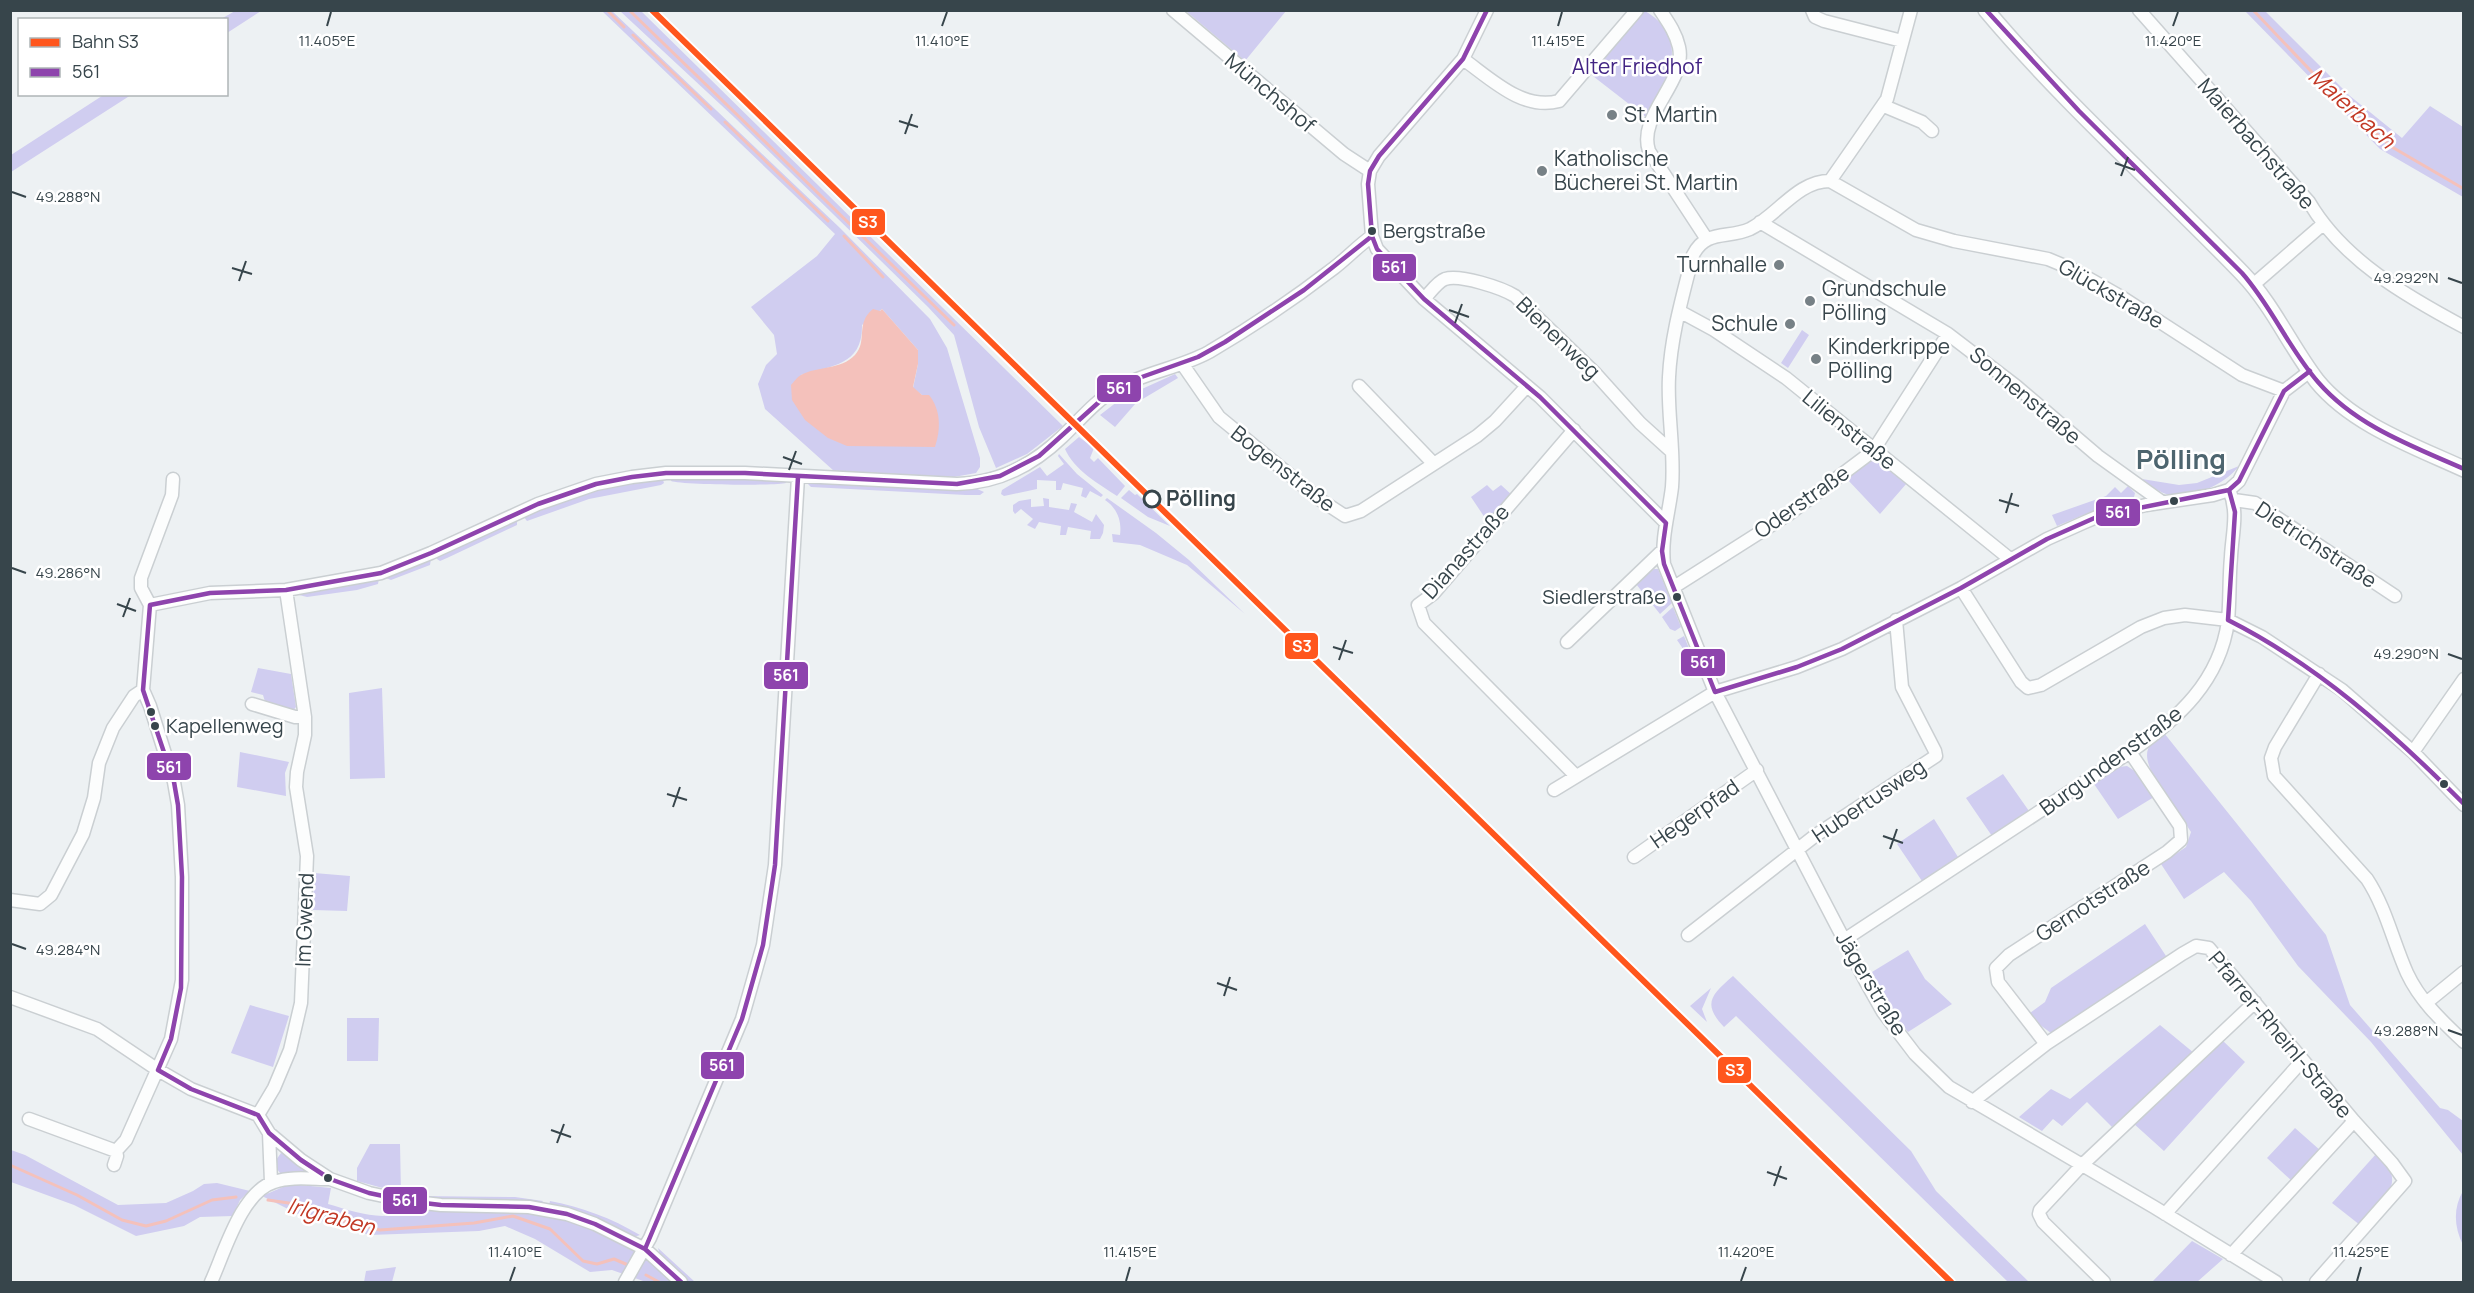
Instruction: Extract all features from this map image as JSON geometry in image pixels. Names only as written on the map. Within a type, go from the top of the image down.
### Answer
[{"type":"street","name":"Münchshof","points":[[1173,10],[1344,154],[1370,171]]},
{"type":"street","points":[[1487,10],[1463,59],[1379,156],[1370,171],[1368,184],[1372,236],[1377,249],[1384,258],[1424,299],[1527,386],[1666,522]]},
{"type":"street","points":[[1463,59],[1525,100],[1541,105],[1551,104],[1562,99],[1637,10]]},
{"type":"street","points":[[1660,10],[1672,29],[1680,49],[1675,73],[1646,131],[1646,142],[1649,151],[1706,238]]},
{"type":"street","points":[[1812,10],[1815,17],[1824,21],[1902,41]]},
{"type":"street","points":[[1715,692],[1664,564],[1662,551],[1672,487],[1669,377],[1679,311],[1693,255],[1697,246],[1706,238],[1737,234],[1760,222],[1804,188],[1821,181],[1830,181],[1884,106],[1890,92],[1911,10]]},
{"type":"street","points":[[1986,10],[2056,87],[2253,285],[2310,371],[2333,396],[2352,412],[2407,443],[2463,469]]},
{"type":"street","name":"Maierbachstraße","points":[[2139,10],[2309,202],[2322,225],[2366,265],[2415,301],[2463,327]]},
{"type":"street","points":[[1884,106],[1922,122],[1932,131]]},
{"type":"street","name":"Glückstraße","points":[[1830,181],[1916,230],[1954,241],[2048,259],[2072,269],[2100,284],[2242,375],[2284,391]]},
{"type":"street","name":"Sonnenstraße","points":[[1760,222],[1948,334],[2016,386],[2098,456],[2162,502]]},
{"type":"street","name":"Maierbachstraße","points":[[2253,285],[2322,225]]},
{"type":"street","points":[[150,605],[210,593],[286,590],[381,573],[431,553],[538,504],[596,484],[666,473],[745,473],[976,483],[1006,474],[1043,453],[1102,399],[1118,388],[1134,380],[1183,365],[1209,351],[1278,308],[1335,267],[1372,236]]},
{"type":"street","name":"Bienenweg","points":[[1424,299],[1441,281],[1449,278],[1498,288],[1515,296],[1595,373],[1640,423],[1672,452]]},
{"type":"street","name":"Lilienstraße","points":[[1679,311],[1731,341],[1786,378],[1873,451],[2010,559]]},
{"type":"street","name":"Oderstraße","points":[[1674,588],[1789,514],[1873,451],[1948,334]]},
{"type":"street","name":"Bogenstraße","points":[[1183,365],[1219,417],[1336,512],[1345,516],[1361,511],[1477,436],[1495,421],[1527,386]]},
{"type":"street","points":[[1554,790],[1715,692],[1818,660],[1961,588],[2047,539],[2099,516],[2162,502],[2232,495],[2284,391],[2310,371]]},
{"type":"street","points":[[1359,386],[1433,463]]},
{"type":"street","name":"Dianastraße","points":[[1574,430],[1433,594],[1418,605],[1424,623],[1576,776]]},
{"type":"street","points":[[625,1282],[645,1249],[741,1019],[763,945],[775,865],[798,477]]},
{"type":"street","points":[[114,1165],[116,1151],[126,1140],[171,1038],[181,988],[182,868],[178,805],[174,782],[143,690],[150,605],[141,588],[141,578],[172,495],[173,478]]},
{"type":"street","name":"Dietrichstraße","points":[[2232,495],[2255,503],[2396,596]]},
{"type":"street","name":"Burgundenstraße","points":[[1844,940],[2130,752],[2174,720],[2189,705],[2206,683],[2216,662],[2228,620],[2235,512],[2232,495]]},
{"type":"street","points":[[1568,642],[1662,551]]},
{"type":"street","points":[[1961,588],[2021,682],[2028,688],[2041,686],[2141,627],[2164,618],[2184,615],[2228,620],[2262,637],[2319,674],[2374,716],[2413,752],[2463,805]]},
{"type":"street","name":"Im Gwend","points":[[258,1115],[274,1088],[290,1050],[301,1003],[308,856],[296,787],[305,735],[305,717],[286,590]]},
{"type":"street","name":"Hubertusweg","points":[[1688,935],[1798,850],[1936,756],[1902,687],[1896,620]]},
{"type":"street","points":[[2319,674],[2275,747],[2271,767],[2280,785],[2367,879],[2376,892],[2408,974],[2426,1003],[2463,1042]]},
{"type":"street","points":[[2413,752],[2463,680]]},
{"type":"street","points":[[10,900],[40,904],[51,895],[83,834],[94,798],[99,763],[113,728],[130,702],[143,690]]},
{"type":"street","name":"Jägerstraße","points":[[1715,692],[1883,1012],[1931,1073],[1972,1102],[2231,1255],[2257,1278],[2276,1282]]},
{"type":"street","points":[[252,704],[295,717],[305,717]]},
{"type":"street","name":"Gernotstraße","points":[[2046,1044],[1998,982],[1996,969],[2008,955],[2167,852],[2181,840],[2180,826],[2130,752]]},
{"type":"street","name":"Hegerpfad","points":[[1634,857],[1757,770]]},
{"type":"street","name":"Pfarrer-Rheinl-Straße","points":[[1972,1102],[2046,1044],[2196,946],[2209,948],[2405,1181],[2316,1282]]},
{"type":"street","points":[[2426,1003],[2463,972]]},
{"type":"street","points":[[10,997],[97,1029],[191,1089],[258,1115],[269,1133],[301,1160],[330,1179],[369,1193],[407,1201],[441,1205],[529,1207],[555,1212],[595,1224],[645,1249],[681,1282]]},
{"type":"street","points":[[2104,1282],[2039,1214],[2052,1196],[2081,1166],[2255,1002]]},
{"type":"street","points":[[2165,1214],[2302,1060]]},
{"type":"street","points":[[29,1119],[116,1151]]},
{"type":"street","points":[[2231,1255],[2354,1121]]},
{"type":"street","points":[[269,1133],[272,1182]]},
{"type":"street","points":[[211,1282],[239,1218],[251,1198],[272,1182],[290,1179],[330,1179]]},
{"type":"green space","points":[[235,10],[261,11],[228,32],[228,18],[223,18]]},
{"type":"green space","points":[[602,11],[612,11],[840,228],[930,319],[947,348],[980,458],[980,467],[976,473],[954,477],[834,471],[765,409],[758,384],[766,365],[777,354],[774,335],[751,307],[817,256],[835,234]],"holes":[[[882,309],[918,350],[918,364],[913,388],[922,395],[801,375],[844,362],[857,348],[862,325]]]},
{"type":"green space","points":[[620,11],[641,11],[1063,426],[1027,454],[996,468],[979,427],[954,335],[735,118]]},
{"type":"green space","points":[[1186,11],[1286,11],[1245,61]]},
{"type":"green space","name":"Alter Friedhof","points":[[1645,11],[1660,22],[1668,34],[1672,47],[1667,75],[1647,118],[1589,73]]},
{"type":"green space","points":[[2245,11],[2265,11],[2350,96],[2402,138],[2430,106],[2463,127],[2463,197],[2380,149]]},
{"type":"green space","points":[[102,96],[129,96],[11,172],[11,155]]},
{"type":"green space","points":[[1802,330],[1809,335],[1788,368],[1781,363]]},
{"type":"green space","points":[[1175,374],[1178,378],[1136,403],[1115,427],[1100,415],[1122,398]]},
{"type":"green space","points":[[1079,437],[1094,448],[1090,458],[1094,462],[1098,458],[1125,486],[1117,496],[1088,476],[1069,457],[1065,449]]},
{"type":"green space","points":[[1059,454],[1077,474],[1103,495],[1101,497],[1090,491],[1086,498],[1081,496],[1083,488],[1063,483],[1061,490],[1056,490],[1056,481],[1037,480],[1037,489],[1004,496],[1001,494],[1002,490],[1040,467],[1047,476],[1064,464]]},
{"type":"green space","points":[[1873,456],[1907,483],[1880,514],[1847,479]]},
{"type":"green space","points":[[2239,466],[2217,485],[2186,495],[2166,494],[2142,479],[2179,485],[2197,483]]},
{"type":"green space","points":[[672,476],[785,480],[786,483],[748,485],[692,483],[671,481]]},
{"type":"green space","points":[[662,477],[664,483],[661,485],[589,499],[527,521],[523,516],[590,490]]},
{"type":"green space","points":[[811,481],[975,488],[984,492],[980,495],[966,495],[811,487],[808,484]]},
{"type":"green space","points":[[1487,485],[1493,491],[1501,485],[1512,495],[1487,521],[1471,497]]},
{"type":"green space","points":[[2128,486],[2135,493],[2133,501],[2093,511],[2057,526],[2052,515],[2106,496],[2115,487],[2121,493]]},
{"type":"green space","points":[[1129,490],[1137,494],[1170,526],[1148,517],[1121,498]]},
{"type":"green space","points":[[1043,498],[1049,499],[1049,507],[1069,510],[1071,503],[1077,504],[1074,512],[1092,522],[1096,514],[1104,525],[1100,539],[1090,539],[1091,531],[1068,527],[1066,535],[1060,535],[1061,526],[1039,522],[1035,529],[1027,525],[1033,519],[1021,509],[1015,514],[1013,511],[1013,505],[1019,501],[1031,499],[1031,507],[1044,506]]},
{"type":"green space","points":[[1107,498],[1189,560],[1245,614],[1187,565],[1140,545],[1113,542],[1112,534],[1120,535],[1120,525],[1116,511],[1105,500]]},
{"type":"green space","points":[[517,520],[517,525],[440,561],[437,559],[436,556]]},
{"type":"green space","points":[[431,559],[430,565],[391,580],[386,578],[387,575]]},
{"type":"green space","points":[[1654,569],[1658,569],[1672,603],[1660,614],[1636,584]]},
{"type":"green space","points":[[379,578],[378,584],[357,590],[307,597],[299,595],[302,592],[349,586]]},
{"type":"green space","points":[[1673,607],[1681,627],[1675,631],[1670,629],[1662,617]]},
{"type":"green space","points":[[1684,636],[1693,658],[1690,659],[1677,640]]},
{"type":"green space","points":[[258,668],[291,674],[296,707],[292,712],[266,705],[263,695],[251,692]]},
{"type":"green space","points":[[382,688],[385,778],[350,779],[349,693]]},
{"type":"green space","points":[[2164,733],[2326,935],[2350,1005],[2440,1108],[2448,1110],[2463,1121],[2463,1155],[2371,1042],[2298,966],[2251,901],[2224,872],[2184,899],[2161,864],[2186,847],[2191,832],[2151,771],[2147,758],[2150,745]]},
{"type":"green space","points":[[240,752],[289,762],[285,773],[286,796],[237,787]]},
{"type":"green space","points":[[2127,766],[2138,773],[2154,797],[2118,819],[2094,784],[2119,767]]},
{"type":"green space","points":[[2003,774],[2029,811],[1992,836],[1966,798]]},
{"type":"green space","points":[[1934,819],[1958,857],[1922,881],[1897,844]]},
{"type":"green space","points":[[314,873],[350,876],[347,911],[313,910]]},
{"type":"green space","points":[[2145,924],[2168,959],[2059,1031],[2051,1033],[2040,1025],[2030,1013],[2045,1002],[2051,988]]},
{"type":"green space","points":[[1908,950],[1925,979],[1952,1004],[1908,1032],[1895,1016],[1872,972]]},
{"type":"green space","points":[[1733,976],[1911,1151],[1936,1191],[2029,1282],[2008,1282],[1736,1016],[1724,1027],[1713,1012],[1712,1000],[1719,989]]},
{"type":"green space","points":[[1711,988],[1702,1009],[1707,1022],[1690,1006]]},
{"type":"green space","points":[[250,1005],[289,1016],[273,1067],[231,1053]]},
{"type":"green space","points":[[347,1018],[379,1018],[378,1061],[347,1061]]},
{"type":"green space","points":[[2160,1025],[2194,1053],[2112,1127],[2087,1102],[2062,1126],[2053,1119],[2042,1131],[2019,1117],[2051,1089],[2070,1099]]},
{"type":"green space","points":[[2222,1040],[2245,1062],[2164,1151],[2133,1123]]},
{"type":"green space","points":[[2295,1128],[2321,1151],[2293,1182],[2267,1158]]},
{"type":"green space","points":[[370,1144],[400,1144],[401,1193],[357,1181],[357,1168]]},
{"type":"green space","points":[[11,1150],[25,1155],[118,1205],[166,1203],[204,1184],[217,1183],[250,1191],[240,1200],[233,1216],[200,1217],[184,1226],[136,1236],[74,1205],[11,1182]]},
{"type":"green space","points":[[281,1153],[287,1154],[314,1173],[281,1174],[276,1168],[276,1160]]},
{"type":"green space","points":[[2376,1154],[2390,1170],[2391,1188],[2382,1202],[2360,1225],[2332,1203]]},
{"type":"green space","points":[[290,1184],[331,1188],[328,1204],[372,1215],[394,1215],[416,1207],[462,1208],[535,1214],[581,1223],[621,1241],[648,1260],[672,1282],[646,1282],[612,1270],[590,1272],[535,1239],[505,1226],[479,1231],[370,1235],[317,1220],[303,1221],[298,1214],[262,1196]]},
{"type":"green space","points":[[2463,1191],[2463,1245],[2458,1231],[2456,1211]]},
{"type":"green space","points":[[413,1196],[515,1197],[543,1201],[540,1204],[442,1201]]},
{"type":"green space","points":[[550,1201],[596,1214],[640,1235],[634,1237],[605,1222],[549,1205]]},
{"type":"green space","points":[[2192,1241],[2223,1259],[2197,1282],[2152,1282]]},
{"type":"green space","points":[[658,1248],[695,1282],[687,1282],[660,1255]]},
{"type":"green space","points":[[396,1267],[392,1282],[364,1282],[366,1271]]},
{"type":"shaded area","points":[[873,309],[880,311],[882,309],[918,350],[918,364],[913,387],[922,395],[929,395],[936,407],[939,427],[935,447],[847,446],[828,438],[805,420],[792,400],[791,385],[800,376],[807,372],[836,366],[855,355],[861,344],[864,320]]},
{"type":"waterway","points":[[607,10],[624,27]]},
{"type":"waterway","points":[[629,10],[954,325]]},
{"type":"waterway","name":"Maierbach","points":[[2253,10],[2347,109],[2392,147],[2464,189]]},
{"type":"waterway","points":[[633,35],[711,109]]},
{"type":"waterway","points":[[725,122],[828,221]]},
{"type":"waterway","points":[[844,236],[883,277]]},
{"type":"waterway","name":"Irlgraben","points":[[10,1165],[77,1195],[122,1220],[146,1226],[166,1221],[212,1200],[236,1197]]},
{"type":"waterway","name":"Irlgraben","points":[[268,1200],[309,1206],[343,1221],[380,1230],[474,1223],[513,1216],[550,1229],[583,1261],[597,1264],[614,1259],[628,1265]]},
{"type":"waterway","name":"Irlgraben","points":[[646,1275],[659,1282]]},
{"type":"rail line","name":"S3","points":[[652,10],[1951,1282]]},
{"type":"transit line","name":"561","points":[[1487,10],[1463,59],[1379,156],[1370,171],[1368,184],[1372,236],[1377,249],[1424,299],[1540,397],[1666,523],[1662,551],[1664,564],[1715,692],[1797,667],[1842,649],[1961,588],[2047,539],[2099,516],[2229,490],[2239,481],[2284,391],[2310,371]]},
{"type":"transit line","name":"561","points":[[1986,10],[2079,111],[2242,273],[2253,286],[2298,356],[2333,397],[2367,423],[2464,469]]},
{"type":"transit line","name":"561","points":[[681,1282],[645,1249],[595,1224],[567,1214],[529,1207],[441,1205],[407,1201],[369,1193],[330,1179],[301,1160],[269,1133],[258,1115],[191,1089],[158,1070],[171,1039],[181,988],[182,877],[178,805],[174,782],[143,690],[150,605],[210,593],[286,590],[381,573],[431,553],[538,504],[596,484],[632,477],[666,473],[745,473],[957,484],[1000,476],[1039,456],[1108,394],[1139,378],[1198,357],[1225,342],[1304,290],[1372,236]]},
{"type":"transit line","name":"561","points":[[645,1249],[742,1019],[763,945],[775,865],[798,477]]},
{"type":"transit line","name":"561","points":[[2229,490],[2235,512],[2228,620],[2261,638],[2324,679],[2382,726],[2464,804]]},
{"type":"place","name":"St. Martin","points":[[1612,115]]},
{"type":"place","name":"Katholische Bücherei St. Martin","points":[[1542,171]]},
{"type":"place","name":"Bergstraße","points":[[1372,231]]},
{"type":"place","name":"Turnhalle","points":[[1779,265]]},
{"type":"place","name":"Grundschule Pölling","points":[[1810,301]]},
{"type":"place","name":"Schule","points":[[1790,324]]},
{"type":"place","name":"Kinderkrippe Pölling","points":[[1816,359]]},
{"type":"place","name":"Pölling","points":[[1152,499]]},
{"type":"place","name":"Siedlerstraße","points":[[1677,597]]},
{"type":"place","name":"Kapellenweg","points":[[155,726]]},
{"type":"district","name":"Pölling","points":[[2181,460]]}]
